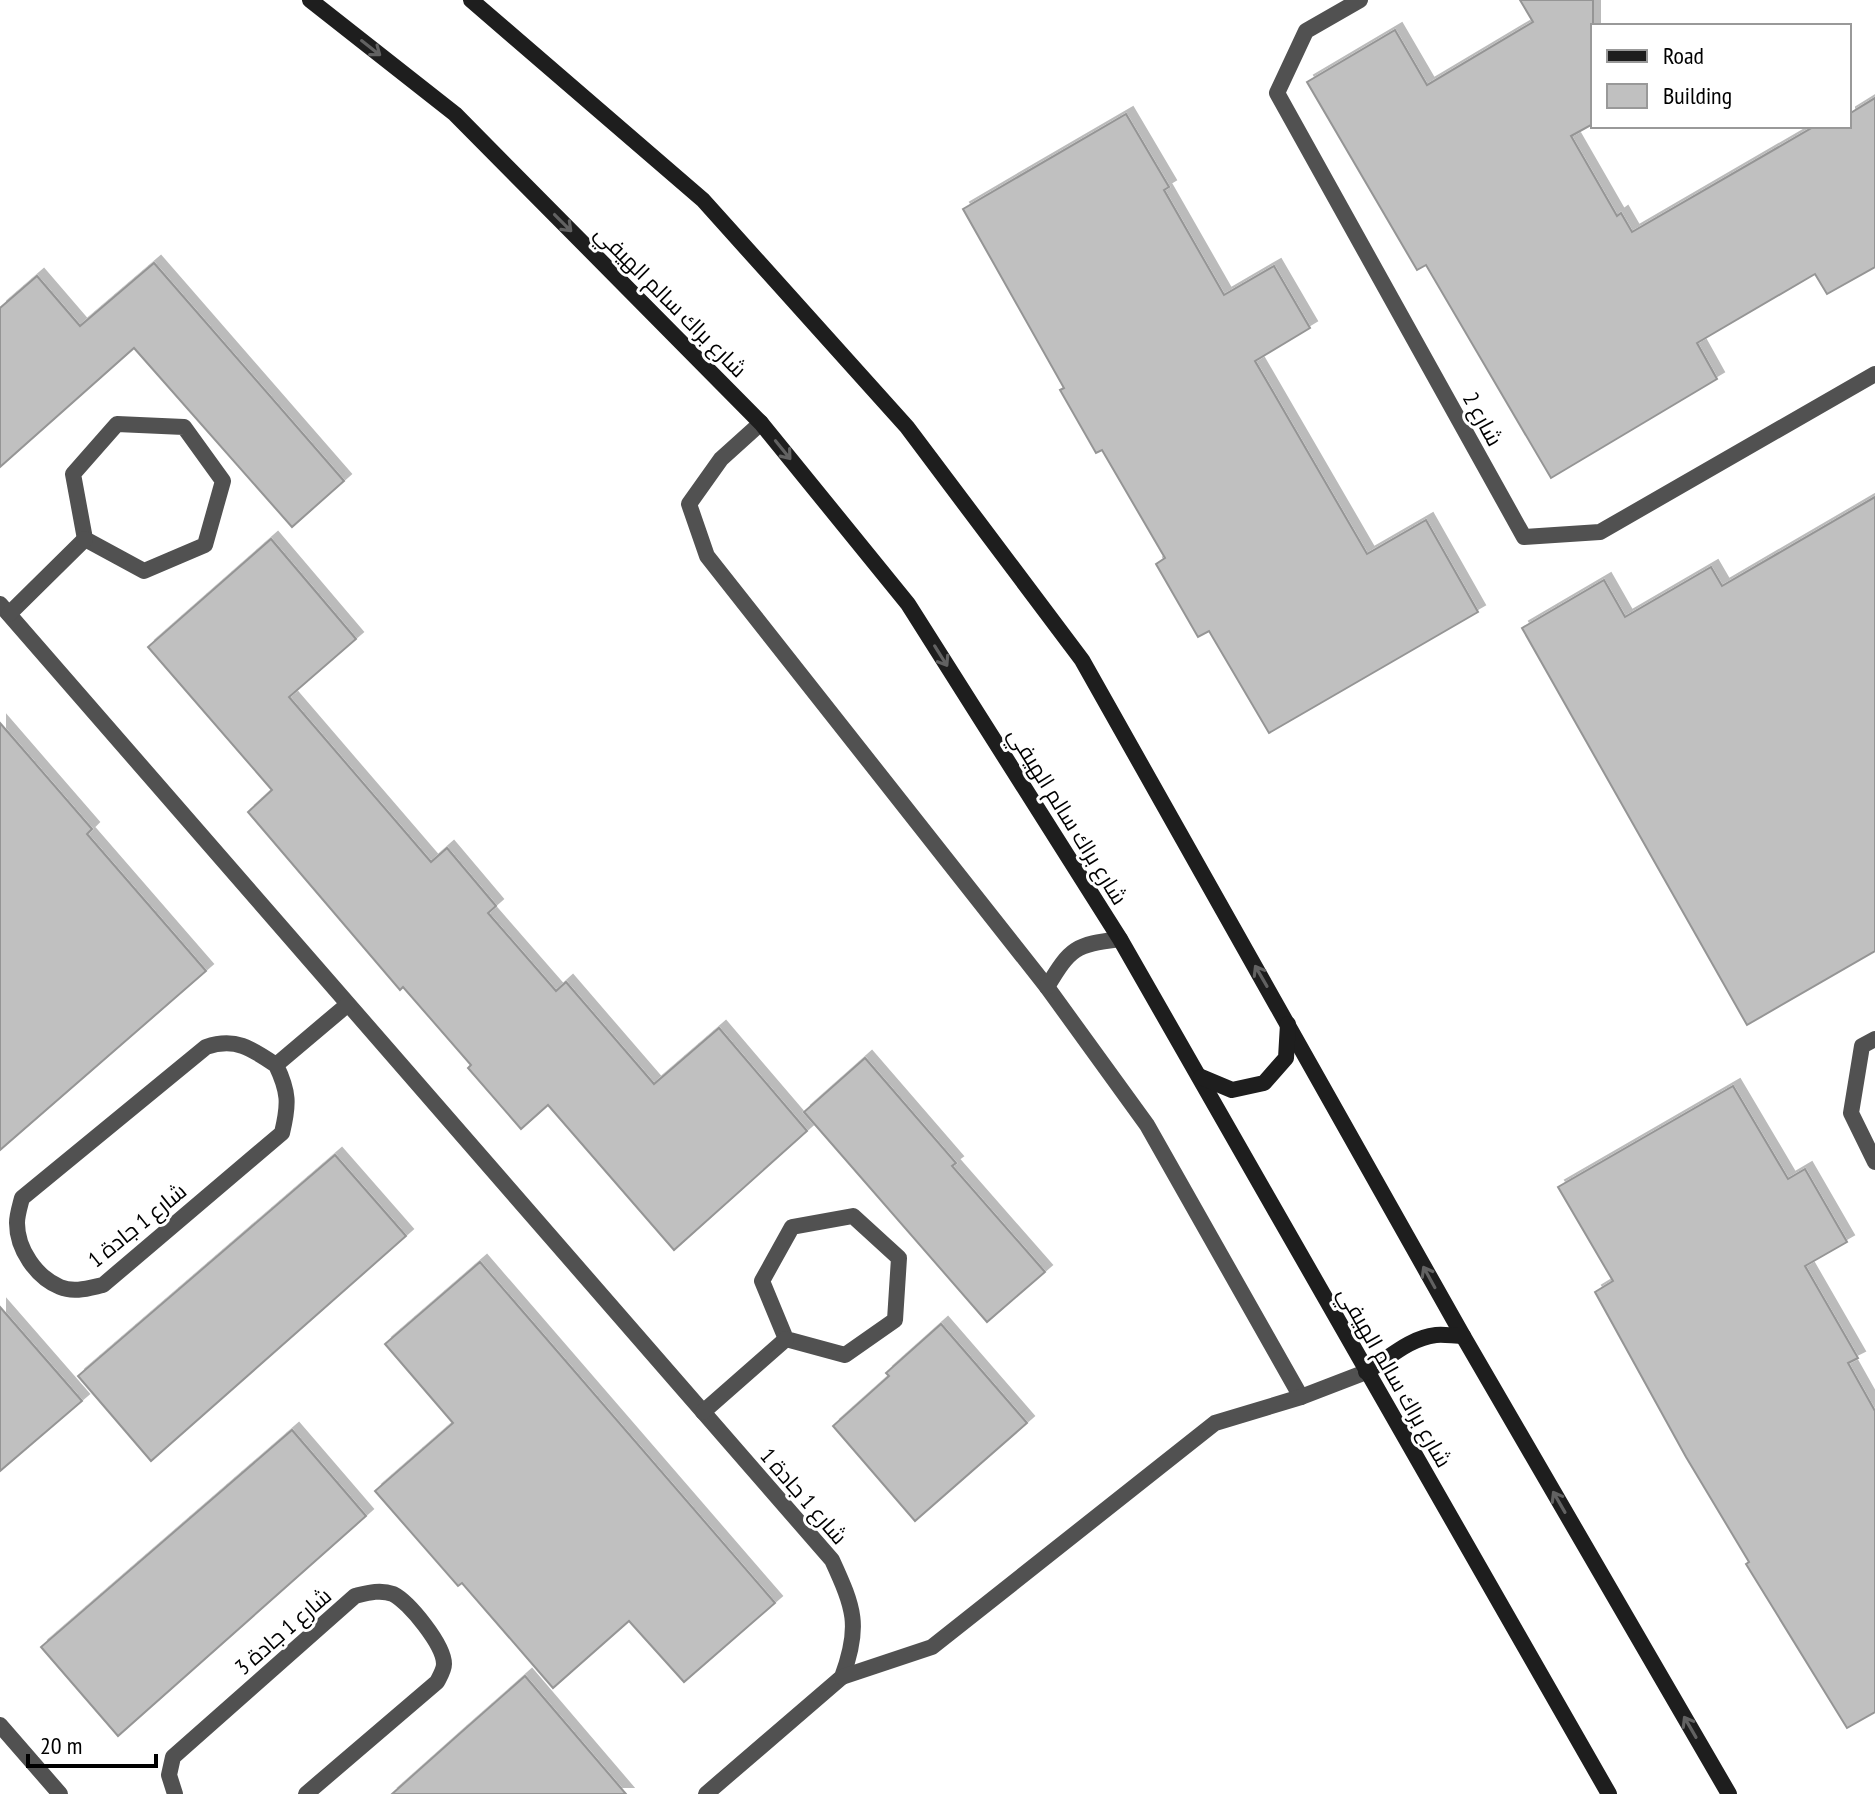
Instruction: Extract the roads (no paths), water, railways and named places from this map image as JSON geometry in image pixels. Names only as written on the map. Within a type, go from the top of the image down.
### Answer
[{"type":"main road","name":"شارع براك سالم الهيفي","points":[[310,0],[455,114],[761,423],[908,604],[1120,939],[1609,1794]]},
{"type":"main road","points":[[471,0],[703,200],[907,427],[1082,660],[1463,1336],[1729,1794]]},
{"type":"main road","points":[[1201,1077],[1232,1090],[1264,1083],[1286,1058],[1288,1024]]},
{"type":"main road","points":[[1366,1372],[1409,1343],[1435,1335],[1463,1336]]},
{"type":"street","name":"شارع 2","points":[[1360,0],[1306,31],[1277,93],[1524,537],[1600,532],[1875,374]]},
{"type":"street","points":[[761,423],[721,459],[689,504],[707,556],[1047,987],[1147,1125],[1301,1397]]},
{"type":"street","points":[[117,424],[184,427],[223,481],[205,545],[144,571],[85,539],[73,474],[117,424]]},
{"type":"street","name":"شارع 1 جادة 1","points":[[85,539],[4,609],[832,1560],[847,1591],[855,1620],[853,1649],[842,1677]]},
{"type":"street","points":[[1047,987],[1063,960],[1085,943],[1120,939]]},
{"type":"street","points":[[276,1065],[347,1005]]},
{"type":"street","points":[[1875,1039],[1862,1046],[1851,1113],[1875,1162]]},
{"type":"street","name":"شارع 1 جادة 1","points":[[224,1041],[253,1049],[276,1065],[286,1086],[288,1109],[282,1133],[103,1285],[82,1290],[61,1288],[38,1272],[22,1249],[17,1223],[22,1198],[206,1047],[224,1041]]},
{"type":"street","points":[[853,1216],[899,1258],[895,1320],[845,1355],[786,1339],[762,1281],[792,1227],[853,1216]]},
{"type":"street","points":[[703,1412],[786,1339]]},
{"type":"street","points":[[706,1794],[842,1677],[932,1647],[1215,1423],[1301,1397],[1366,1372]]},
{"type":"street","name":"شارع 1 جادة 3","points":[[175,1794],[169,1775],[173,1757],[355,1596],[375,1591],[393,1594],[421,1620],[441,1647],[444,1666],[437,1682],[306,1794]]},
{"type":"street","points":[[0,1725],[60,1794]]}]
